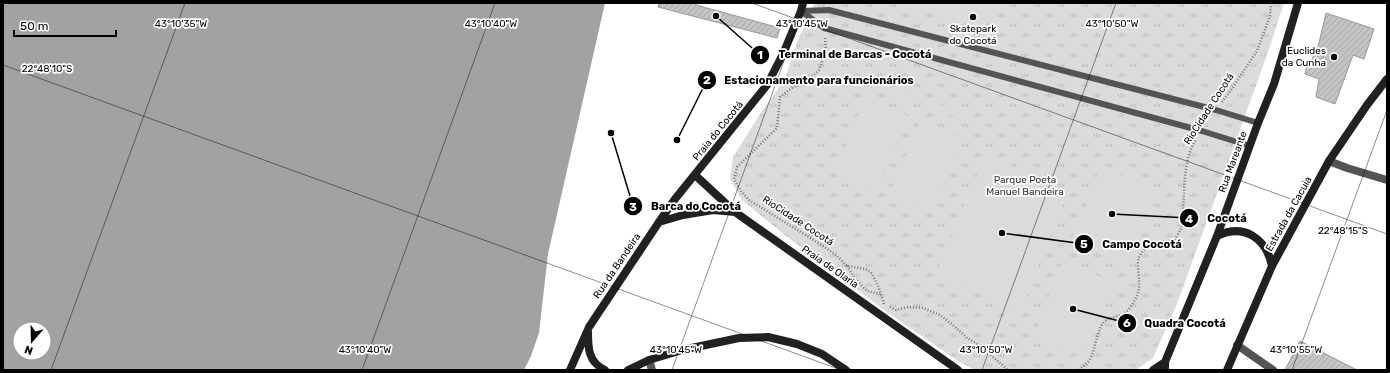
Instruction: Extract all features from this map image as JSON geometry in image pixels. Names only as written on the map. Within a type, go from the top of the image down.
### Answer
[{"type":"street","name":"Rua Mareante","points":[[1165,366],[1217,236],[1258,123],[1274,84],[1298,3]]},
{"type":"street","name":"Praia do Cocotá","points":[[659,222],[767,86],[783,54],[802,7]]},
{"type":"street","name":"Estrada da Cacuia","points":[[1227,370],[1272,266],[1329,161],[1367,105],[1387,79]]},
{"type":"street","points":[[1329,161],[1387,180]]},
{"type":"street","name":"Praia de Olaria","points":[[695,175],[735,212],[958,370]]},
{"type":"street","points":[[659,222],[682,215],[713,210],[735,212]]},
{"type":"street","name":"Rua da Bandeira","points":[[570,370],[589,326],[659,222]]},
{"type":"street","points":[[1217,236],[1226,232],[1237,231],[1248,233],[1257,238],[1267,251],[1270,256],[1272,266]]},
{"type":"street","points":[[589,326],[588,346],[591,357],[598,366],[605,370]]},
{"type":"street","points":[[628,370],[649,360],[682,350],[739,338],[768,337],[797,344],[822,354],[846,370]]},
{"type":"street","points":[[1238,345],[1273,370]]},
{"type":"street","points":[[649,360],[652,370]]},
{"type":"street","points":[[1153,370],[1165,366]]},
{"type":"lane","points":[[802,7],[829,10],[1216,110],[1258,123]]},
{"type":"lane","points":[[802,7],[824,28],[1202,131],[1250,146]]},
{"type":"path","name":"RioCidade Cocotá","points":[[1216,110],[1257,51],[1270,16],[1271,3]]},
{"type":"path","name":"RioCidade Cocotá","points":[[824,28],[826,51],[819,70],[805,84],[793,87],[780,97],[777,128],[737,167],[734,179],[741,191],[749,200],[820,244],[836,255],[847,266]]},
{"type":"path","name":"RioCidade Cocotá","points":[[1079,370],[1089,361],[1103,323],[1109,318],[1119,316],[1129,310],[1136,298],[1140,286],[1140,276],[1137,263],[1141,253],[1158,242],[1174,240],[1182,226],[1185,188],[1184,176],[1187,160],[1192,147],[1202,131]]},
{"type":"path","points":[[847,266],[866,269],[871,273],[878,285],[884,305],[896,310],[908,307],[923,308],[940,315],[967,338],[979,345],[1008,370]]},
{"type":"path","points":[[847,266],[856,280],[867,291],[880,294]]},
{"type":"green space","name":"Parque Poeta Manuel Bandeira","points":[[815,3],[1284,3],[1266,58],[1177,304],[1153,358],[1136,370],[975,370],[958,361],[884,310],[782,233],[742,200],[730,179],[733,157],[762,111],[785,79],[799,37]]},
{"type":"green space","name":"Skatepark do Cocotá","points":[[891,3],[999,3],[1002,10],[982,24]]},
{"type":"green space","points":[[895,90],[973,115],[970,122],[893,95]]},
{"type":"green space","points":[[864,99],[908,116],[877,191],[835,174]]},
{"type":"green space","points":[[920,120],[963,138],[933,214],[889,196]]},
{"type":"green space","points":[[986,154],[1068,190],[1021,310],[935,276]]},
{"type":"green space","points":[[1101,167],[1153,187],[1122,262],[1071,240]]},
{"type":"green space","points":[[1063,261],[1114,282],[1083,357],[1033,336]]},
{"type":"shaded area","points":[[3,3],[605,3],[548,254],[539,333],[531,356],[524,370],[3,370]]},
{"type":"building","points":[[659,3],[696,3],[696,5],[780,28],[777,38],[658,7]]},
{"type":"building","name":"Euclides da Cunha","points":[[1326,13],[1374,29],[1364,59],[1353,55],[1335,104],[1316,97],[1319,79],[1305,74],[1308,60],[1311,61],[1318,47]]},
{"type":"building","points":[[1300,341],[1357,370],[1285,370]]},
{"type":"place","name":"Terminal de Barcas - Cocotá","points":[[716,16]]},
{"type":"place","name":"Skatepark do Cocotá","points":[[973,17]]},
{"type":"place","name":"Euclides da Cunha","points":[[1334,57]]},
{"type":"place","name":"Barca do Cocotá","points":[[611,133]]},
{"type":"place","name":"Estacionamento para funcionários","points":[[677,140]]},
{"type":"place","name":"Cocotá","points":[[1112,214]]},
{"type":"place","name":"Campo Cocotá","points":[[1002,233]]},
{"type":"place","name":"Quadra Cocotá","points":[[1073,309]]}]
